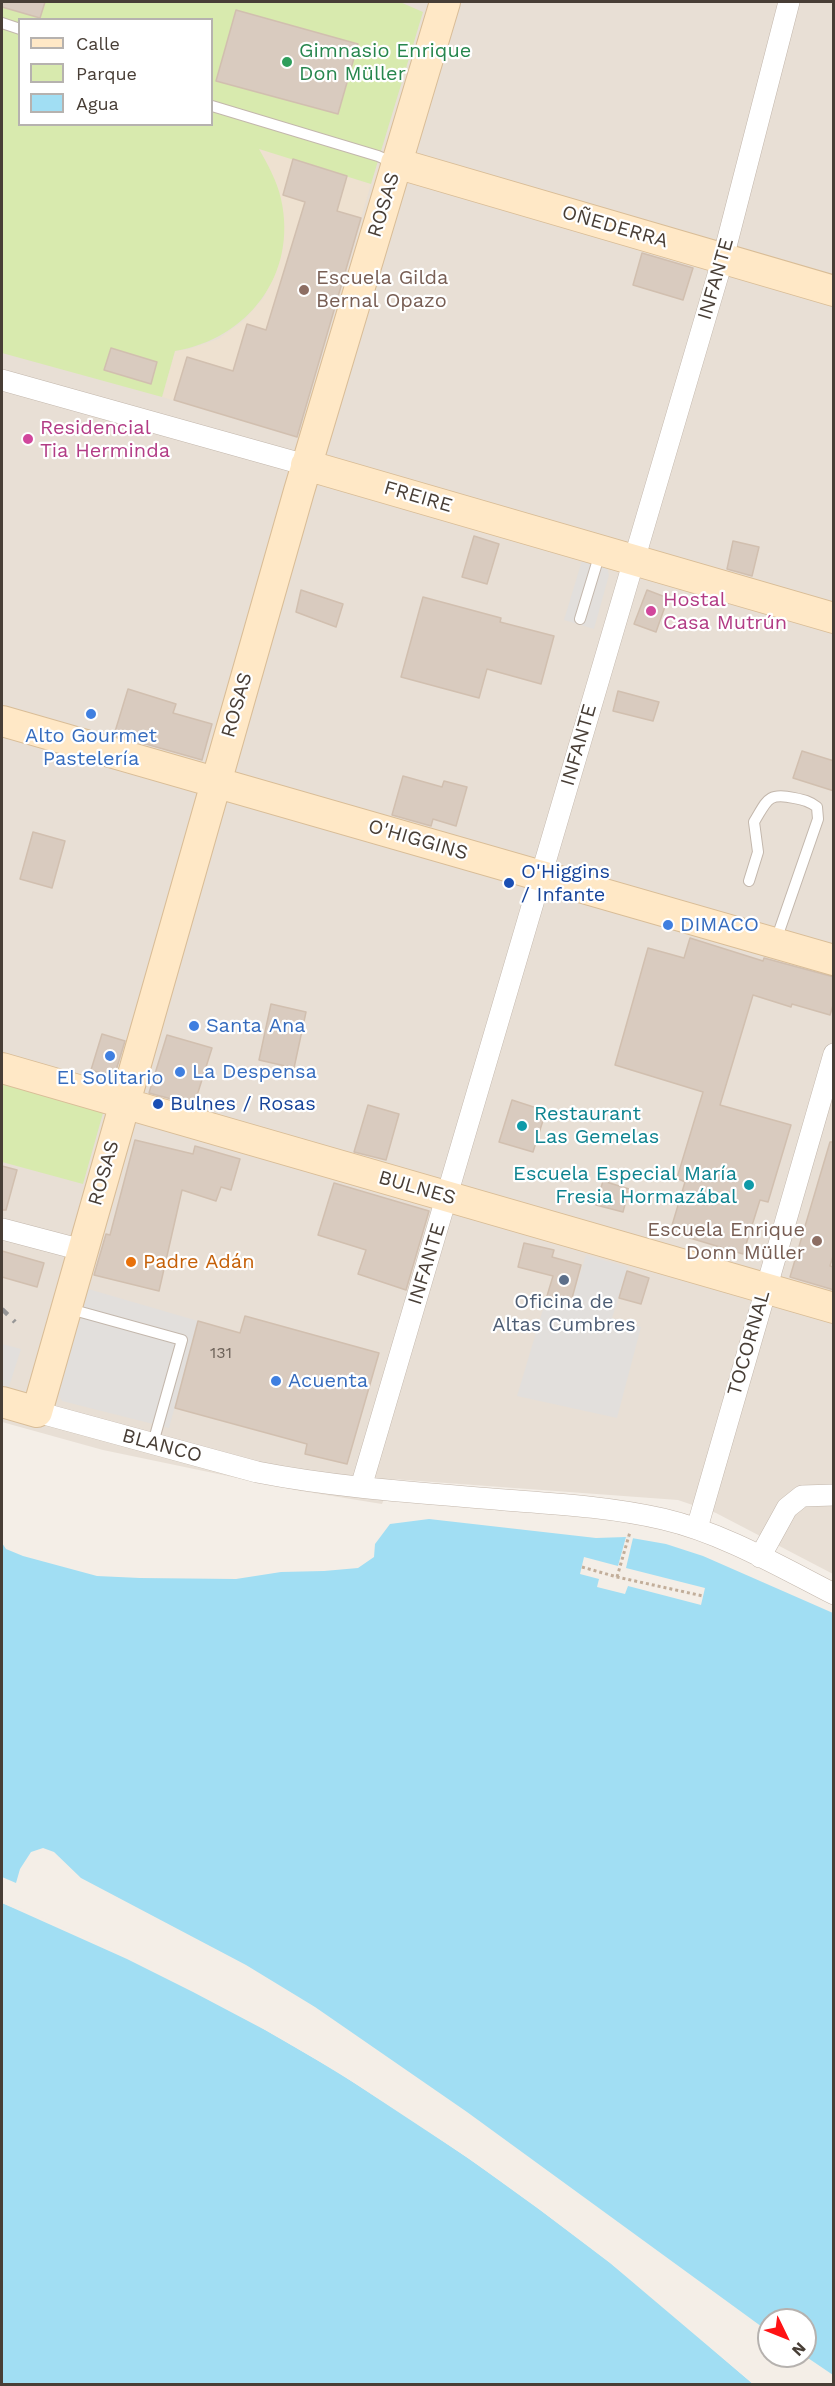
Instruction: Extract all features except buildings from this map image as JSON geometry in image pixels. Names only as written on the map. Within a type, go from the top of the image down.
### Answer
[{"type":"main road","name":"ROSAS","points":[[37,1412],[306,465],[445,2]]},
{"type":"main road","name":"OÑEDERRA","points":[[396,164],[834,291]]},
{"type":"main road","name":"FREIRE","points":[[306,465],[834,618]]},
{"type":"main road","name":"O'HIGGINS","points":[[2,721],[834,960]]},
{"type":"main road","name":"BULNES","points":[[2,1068],[834,1308]]},
{"type":"main road","points":[[2,1402],[37,1412]]},
{"type":"street","name":"INFANTE","points":[[361,1487],[723,258],[789,2]]},
{"type":"street","name":"FREIRE","points":[[2,380],[306,465]]},
{"type":"street","name":"TOCORNAL","points":[[697,1528],[834,1054]]},
{"type":"street","points":[[2,1229],[82,1250]]},
{"type":"street","name":"BLANCO","points":[[37,1412],[257,1472],[287,1478],[361,1487],[613,1509],[697,1528],[834,1594]]},
{"type":"street","points":[[760,1557],[787,1508],[802,1496],[834,1495]]},
{"type":"street","points":[[802,1496],[834,1512]]},
{"type":"lane","points":[[2,23],[18,28]]},
{"type":"lane","points":[[213,106],[378,156],[396,164]]},
{"type":"lane","points":[[580,619],[601,550]]},
{"type":"lane","points":[[749,882],[758,852],[753,822],[767,801],[780,794],[810,801],[817,807],[818,819],[775,943]]},
{"type":"lane","points":[[66,1308],[182,1340],[153,1443]]},
{"type":"path","points":[[617,1577],[630,1538],[630,1513]]},
{"type":"path","points":[[582,1567],[703,1596]]},
{"type":"shaded area","points":[[2,2],[833,2],[833,1574],[716,1513],[678,1500],[392,1479],[382,1504],[295,1490],[103,1450],[2,1422]]},
{"type":"shaded area","name":"Escuela Gilda Bernal Opazo","points":[[258,148],[371,184],[297,437],[162,397],[175,351],[189,349],[218,339],[243,321],[264,297],[277,268],[284,238],[283,211],[276,184]]},
{"type":"shaded area","points":[[583,557],[606,564],[609,575],[594,629],[564,620]]},
{"type":"shaded area","points":[[586,1255],[628,1267],[612,1318],[641,1327],[617,1418],[517,1396],[547,1296],[571,1302]]},
{"type":"shaded area","points":[[85,1288],[198,1321],[169,1428],[62,1401],[54,1388]]},
{"type":"shaded area","points":[[2,1344],[21,1349],[5,1399],[2,1398]]},
{"type":"green space","points":[[2,2],[400,2],[423,12],[371,184],[259,149],[272,173],[281,199],[284,227],[282,253],[274,277],[262,299],[225,333],[201,344],[175,351],[162,397],[2,353]]},
{"type":"green space","points":[[2,1084],[103,1113],[83,1184],[2,1162]]},
{"type":"water","points":[[429,1519],[596,1538],[626,1537],[666,1544],[703,1556],[833,1613],[833,2375],[817,2364],[817,2308],[757,2308],[757,2323],[467,2112],[315,2007],[246,1965],[81,1878],[54,1852],[43,1848],[31,1852],[20,1869],[16,1883],[2,1877],[2,1543],[6,1549],[23,1556],[97,1576],[236,1579],[281,1572],[358,1568],[374,1557],[375,1544],[390,1524]]},
{"type":"water","points":[[2,1903],[83,1937],[163,1975],[241,2016],[392,2107],[466,2156],[608,2261],[753,2384],[2,2384]]},
{"type":"pier","points":[[626,1537],[633,1538],[626,1568],[705,1588],[701,1605],[628,1586],[625,1594],[597,1587],[599,1579],[580,1574],[584,1557],[618,1566]]},
{"type":"pier","points":[[2,1900],[128,1956],[267,2027],[338,2068],[470,2156],[611,2260],[756,2384],[753,2384],[610,2263],[540,2210],[468,2158],[336,2071],[193,1992],[127,1959],[2,1903]]},
{"type":"railway","points":[[2,1309],[15,1322]]},
{"type":"place","name":"Gimnasio Enrique Don Müller","points":[[287,62]]},
{"type":"place","name":"Escuela Gilda Bernal Opazo","points":[[304,290]]},
{"type":"place","name":"Residencial Tia Herminda","points":[[28,439]]},
{"type":"place","name":"Hostal Casa Mutrún","points":[[651,611]]},
{"type":"place","name":"Alto Gourmet Pastelería","points":[[91,714]]},
{"type":"place","name":"O'Higgins / Infante","points":[[509,883]]},
{"type":"place","name":"DIMACO","points":[[668,925]]},
{"type":"place","name":"Santa Ana","points":[[194,1026]]},
{"type":"place","name":"El Solitario","points":[[110,1056]]},
{"type":"place","name":"La Despensa","points":[[180,1072]]},
{"type":"place","name":"Bulnes / Rosas","points":[[158,1104]]},
{"type":"place","name":"Restaurant Las Gemelas","points":[[522,1126]]},
{"type":"place","name":"Escuela Especial María Fresia Hormazábal","points":[[749,1185]]},
{"type":"place","name":"Escuela Enrique Donn Müller","points":[[817,1241]]},
{"type":"place","name":"Padre Adán","points":[[131,1262]]},
{"type":"place","name":"Oficina de Altas Cumbres","points":[[564,1280]]},
{"type":"place","name":"Acuenta","points":[[276,1381]]}]
